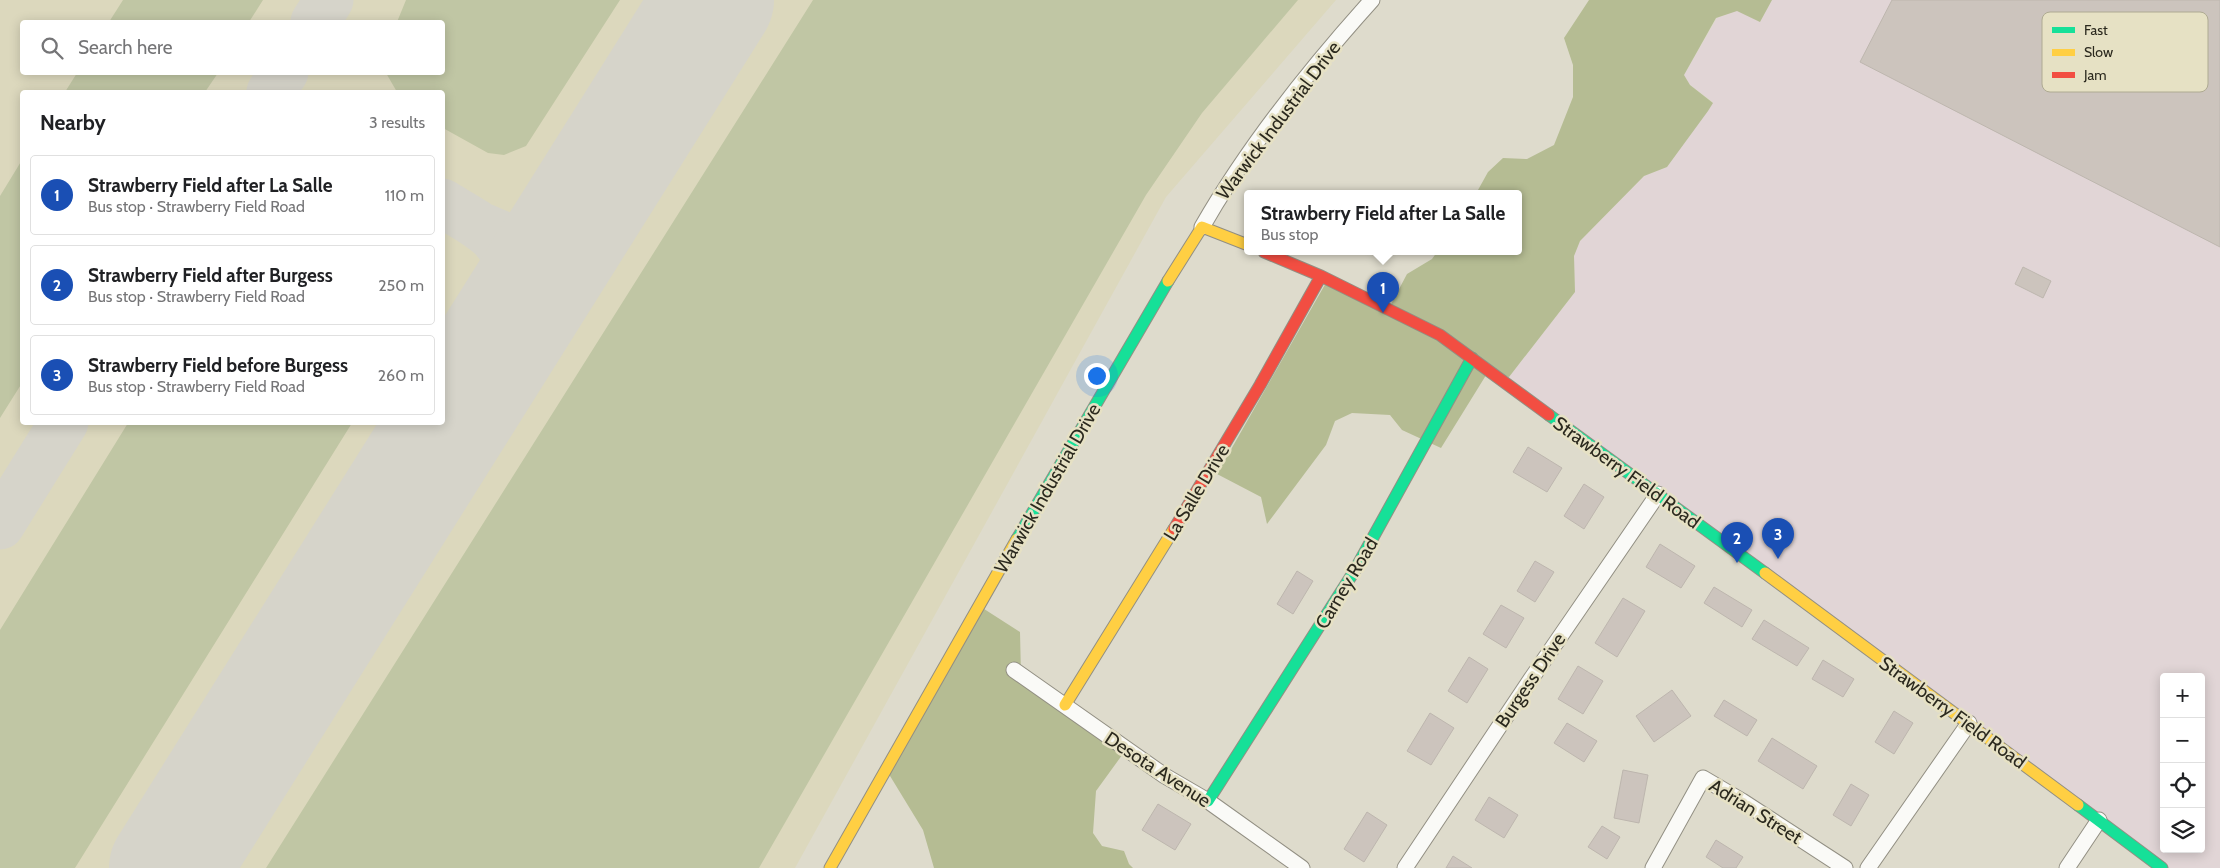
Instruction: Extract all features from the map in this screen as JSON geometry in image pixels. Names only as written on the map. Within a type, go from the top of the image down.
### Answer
[{"type":"street","name":"Warwick Industrial Drive","points":[[830,868],[1095,404],[1228,182],[1298,88],[1372,0]]},
{"type":"street","points":[[1202,227],[1244,243]]},
{"type":"street","name":"Strawberry Field Road","points":[[1271,255],[1321,276],[1440,335],[1658,494],[2162,868]]},
{"type":"street","name":"La Salle Drive","points":[[1065,705],[1174,530],[1263,381],[1321,276]]},
{"type":"street","name":"Carney Road","points":[[1208,801],[1355,570],[1472,358]]},
{"type":"street","name":"Burgess Drive","points":[[1405,868],[1531,679],[1658,494]]},
{"type":"street","name":"Desota Avenue","points":[[1014,670],[1165,776],[1208,801],[1302,868]]},
{"type":"street","points":[[1868,868],[1969,724]]},
{"type":"street","name":"Adrian Street","points":[[1653,868],[1703,778],[1742,800],[1845,868]]},
{"type":"street","points":[[2067,868],[2099,820]]},
{"type":"shaded area","points":[[0,0],[1336,0],[1166,197],[795,868],[0,868]]},
{"type":"shaded area","points":[[1772,0],[2220,0],[2220,868],[2163,868],[1509,377],[1575,292],[1574,256],[1580,241],[1644,176],[1667,167],[1713,102],[1690,85],[1684,75],[1717,18],[1737,10],[1760,22]]},
{"type":"green space","points":[[123,0],[263,0],[250,20],[110,20]]},
{"type":"green space","points":[[406,0],[620,0],[526,146],[504,155],[488,153],[445,129],[445,90],[396,90],[387,75],[445,75],[445,20],[398,20]]},
{"type":"green space","points":[[813,0],[1298,0],[1202,113],[1146,195],[759,868],[266,868]]},
{"type":"green space","points":[[1589,0],[1772,0],[1760,22],[1737,11],[1716,18],[1684,75],[1690,85],[1713,103],[1708,111],[1667,167],[1644,176],[1580,241],[1574,256],[1575,292],[1509,377],[1488,372],[1441,448],[1402,430],[1390,415],[1352,413],[1335,421],[1326,445],[1267,524],[1261,497],[1217,474],[1327,281],[1388,310],[1407,274],[1432,259],[1435,255],[1522,255],[1522,190],[1478,190],[1488,172],[1503,158],[1527,159],[1554,145],[1573,97],[1573,65],[1564,38]]},
{"type":"green space","points":[[76,75],[217,75],[206,90],[66,90]]},
{"type":"green space","points":[[20,163],[20,386],[0,418],[0,196]]},
{"type":"green space","points":[[127,425],[351,425],[75,868],[0,868],[0,630]]},
{"type":"green space","points":[[981,607],[1020,632],[1021,676],[1125,751],[1096,791],[1093,833],[1102,846],[1124,851],[1129,864],[1133,868],[934,868],[923,830],[887,771]]},
{"type":"building","points":[[1892,0],[2220,0],[2220,247],[1860,62]]},
{"type":"building","points":[[2023,267],[2051,281],[2043,298],[2015,284]]},
{"type":"building","points":[[1528,447],[1562,468],[1547,492],[1513,472]]},
{"type":"building","points":[[1584,484],[1604,497],[1584,529],[1564,516]]},
{"type":"building","points":[[1660,544],[1695,566],[1681,588],[1646,567]]},
{"type":"building","points":[[1535,561],[1554,572],[1535,602],[1517,591]]},
{"type":"building","points":[[1297,571],[1313,581],[1293,614],[1277,604]]},
{"type":"building","points":[[1714,587],[1752,610],[1742,627],[1704,603]]},
{"type":"building","points":[[1623,598],[1645,611],[1617,657],[1595,643]]},
{"type":"building","points":[[1501,605],[1524,618],[1506,648],[1483,634]]},
{"type":"building","points":[[1764,620],[1809,648],[1797,666],[1752,639]]},
{"type":"building","points":[[1469,657],[1488,669],[1467,703],[1448,691]]},
{"type":"building","points":[[1823,660],[1854,679],[1843,697],[1812,679]]},
{"type":"building","points":[[1578,666],[1603,681],[1583,714],[1558,699]]},
{"type":"building","points":[[1672,690],[1691,716],[1654,742],[1636,716]]},
{"type":"building","points":[[1724,700],[1757,720],[1747,736],[1714,716]]},
{"type":"building","points":[[1894,711],[1913,723],[1894,754],[1875,742]]},
{"type":"building","points":[[1430,713],[1454,728],[1431,765],[1407,751]]},
{"type":"building","points":[[1567,723],[1597,741],[1584,762],[1554,743]]},
{"type":"building","points":[[1772,738],[1817,766],[1803,789],[1758,761]]},
{"type":"building","points":[[1623,770],[1648,775],[1639,823],[1614,818]]},
{"type":"building","points":[[1851,784],[1869,795],[1851,826],[1833,815]]},
{"type":"building","points":[[1489,797],[1518,815],[1504,838],[1475,820]]},
{"type":"building","points":[[1158,804],[1191,824],[1175,850],[1142,830]]},
{"type":"building","points":[[1367,812],[1387,825],[1364,862],[1344,849]]},
{"type":"building","points":[[1602,826],[1620,837],[1607,859],[1588,847]]},
{"type":"building","points":[[1716,840],[1743,857],[1736,868],[1723,868],[1706,857]]},
{"type":"building","points":[[1453,856],[1472,868],[1446,868]]},
{"type":"taxiway","points":[[316,20],[329,0]]},
{"type":"taxiway","points":[[272,90],[282,75]]},
{"type":"taxiway","points":[[479,226],[508,237],[521,238],[533,236],[554,227],[564,220],[591,195]]},
{"type":"taxiway","points":[[445,205],[469,219],[494,238],[508,260],[511,272],[512,297],[503,334]]},
{"type":"taxiway","points":[[0,525],[62,425]]},
{"type":"runway","points":[[169,868],[714,0]]},
{"type":"traffic: fast","points":[[1017,539],[1168,281]]},
{"type":"traffic: fast","points":[[1208,801],[1355,570],[1472,358]]},
{"type":"traffic: fast","points":[[1549,415],[1765,573]]},
{"type":"traffic: fast","points":[[2078,805],[2162,868]]},
{"type":"traffic: slow","points":[[1168,281],[1202,227],[1244,243]]},
{"type":"traffic: slow","points":[[1065,705],[1174,529]]},
{"type":"traffic: slow","points":[[830,868],[1017,539]]},
{"type":"traffic: slow","points":[[1765,573],[2078,805]]},
{"type":"traffic: jam","points":[[1271,255],[1321,276],[1440,335],[1549,415]]},
{"type":"traffic: jam","points":[[1174,529],[1260,385],[1321,276]]},
{"type":"place","name":"Strawberry Field after La Salle","points":[[1383,313]]},
{"type":"place","name":"Strawberry Field before Burgess","points":[[1778,559]]},
{"type":"place","name":"Strawberry Field after Burgess","points":[[1737,563]]}]
